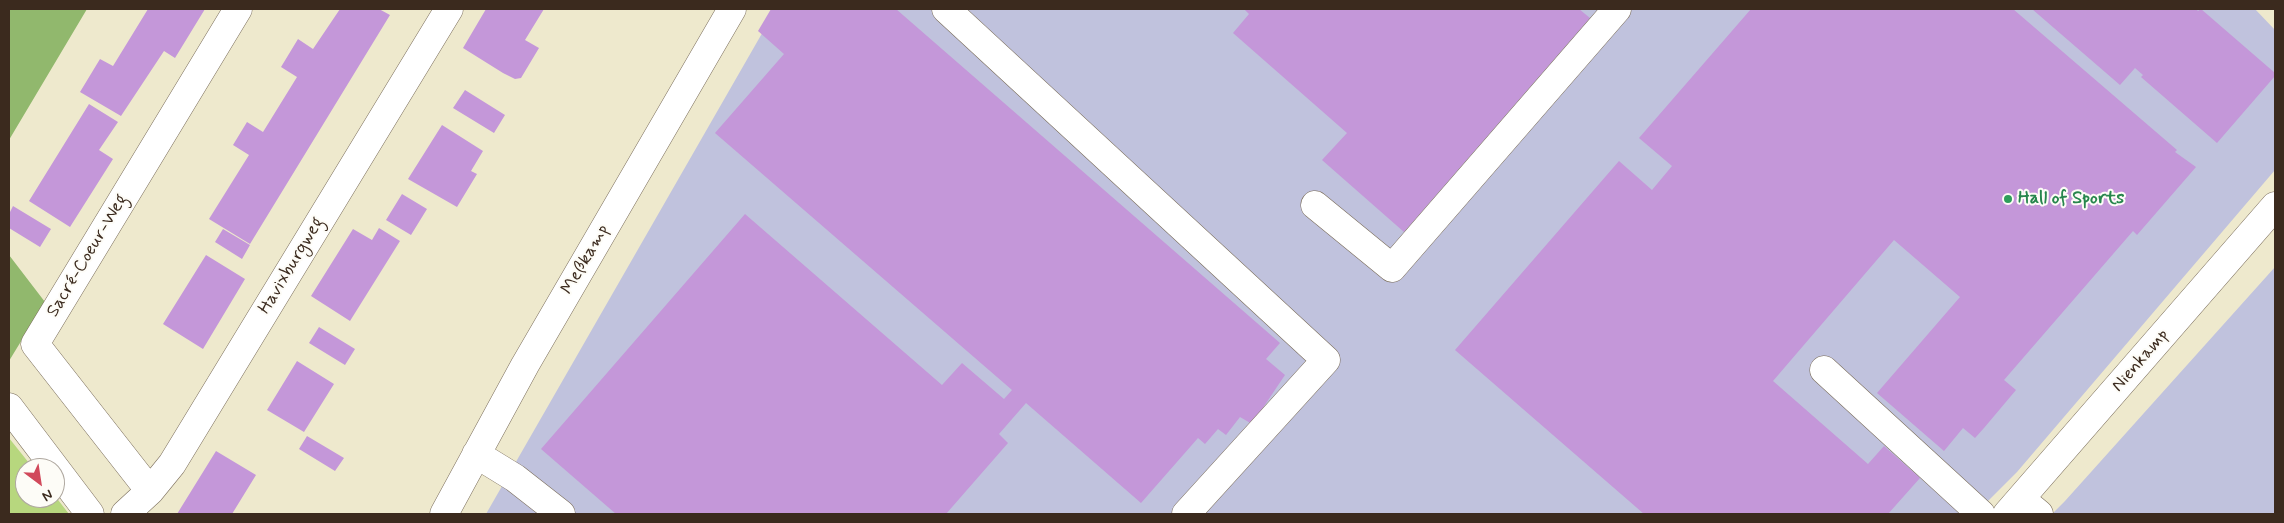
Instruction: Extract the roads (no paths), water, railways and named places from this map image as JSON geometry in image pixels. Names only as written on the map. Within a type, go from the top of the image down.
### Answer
[{"type":"street","name":"Sacré-Coeur-Weg","points":[[150,491],[35,344],[238,9]]},
{"type":"street","name":"Havixburgweg","points":[[125,514],[150,491],[172,464],[449,9]]},
{"type":"street","name":"Meßkamp","points":[[444,514],[525,365],[732,9]]},
{"type":"street","points":[[946,9],[1326,360],[1186,514]]},
{"type":"street","points":[[1315,205],[1392,268],[1617,9]]},
{"type":"street","name":"Nienkamp","points":[[2022,509],[2275,206]]},
{"type":"street","points":[[1824,370],[1981,514]]},
{"type":"street","points":[[9,407],[90,514]]},
{"type":"street","points":[[476,454],[515,478],[561,514]]},
{"type":"place","name":"Hall of Sports","points":[[2008,199]]}]
